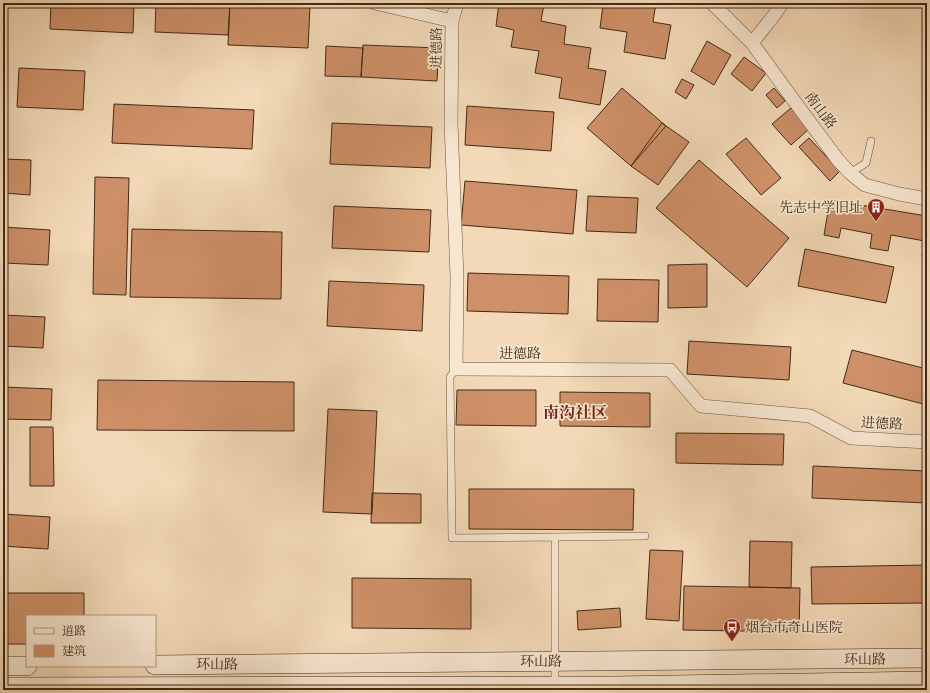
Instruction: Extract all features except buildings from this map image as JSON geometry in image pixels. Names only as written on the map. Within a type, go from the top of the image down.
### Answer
[{"type":"main road","name":"环山路","points":[[156,665],[927,658]]},
{"type":"main road","points":[[3,666],[26,666]]},
{"type":"main road","name":"环山路","points":[[3,687],[555,686],[615,688],[927,681]]},
{"type":"street","points":[[375,3],[452,21]]},
{"type":"street","name":"进德路","points":[[457,3],[452,21],[451,123],[457,277],[456,369],[670,370],[701,406],[810,416],[852,438],[927,442]]},
{"type":"street","name":"南山路","points":[[712,3],[752,43],[838,160],[850,174],[865,185],[899,194],[927,199]]},
{"type":"street","points":[[752,43],[782,3]]},
{"type":"lane","points":[[850,174],[866,163],[871,141]]},
{"type":"lane","points":[[456,369],[450,377],[452,538],[645,536]]},
{"type":"lane","points":[[555,537],[555,686]]},
{"type":"place","name":"先志中学旧址","points":[[876,222]]},
{"type":"place","name":"烟台市奇山医院","points":[[732,642]]},
{"type":"district","name":"南沟社区","points":[[575,412]]}]
